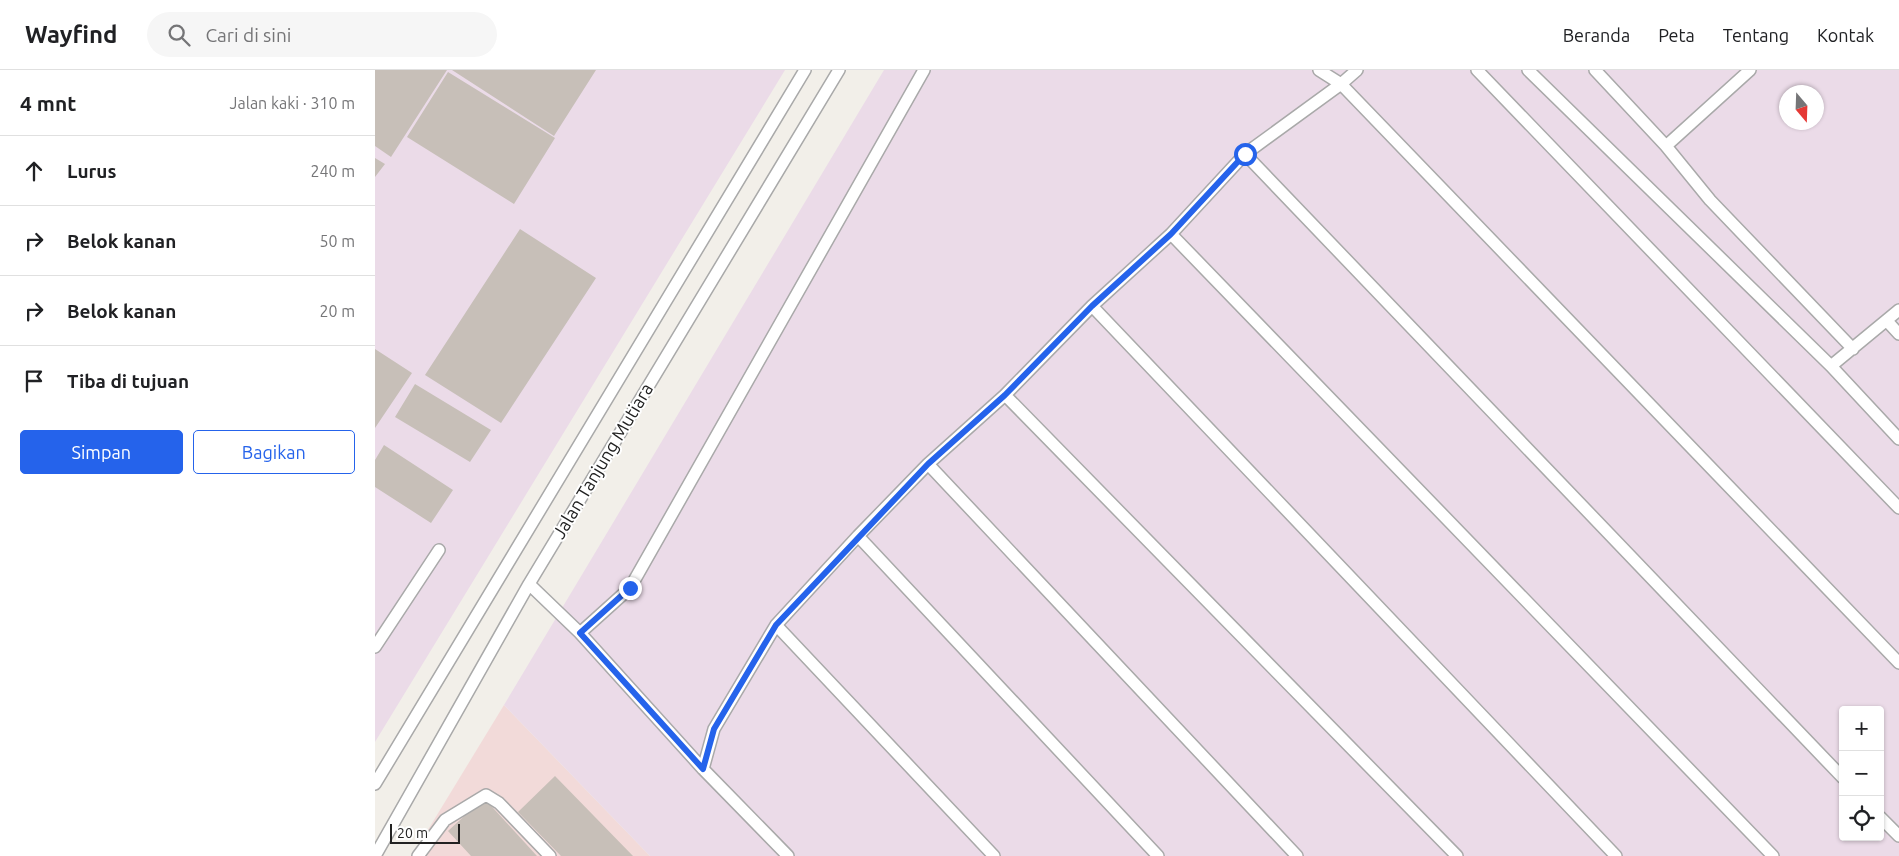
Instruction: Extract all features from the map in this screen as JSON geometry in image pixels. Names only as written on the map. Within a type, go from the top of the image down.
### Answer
[{"type":"lane","name":"Jalan Tanjung Mutiara","points":[[375,784],[805,70]]},
{"type":"lane","name":"Jalan Tanjung Mutiara","points":[[375,856],[529,584],[839,70]]},
{"type":"lane","points":[[580,633],[630,588],[924,70]]},
{"type":"lane","points":[[1319,70],[1341,84],[1899,663]]},
{"type":"lane","points":[[703,769],[714,729],[776,625],[858,536],[928,464],[1005,395],[1092,306],[1171,234],[1245,154],[1341,84],[1357,70]]},
{"type":"lane","points":[[1477,70],[1899,508]]},
{"type":"lane","points":[[1528,70],[1831,366],[1899,439]]},
{"type":"lane","points":[[1595,70],[1666,146],[1710,200],[1853,349]]},
{"type":"lane","points":[[1666,146],[1750,70]]},
{"type":"lane","points":[[1245,154],[1839,774]]},
{"type":"lane","points":[[1171,234],[1773,856]]},
{"type":"lane","points":[[1092,306],[1616,856]]},
{"type":"lane","points":[[1831,366],[1899,310]]},
{"type":"lane","points":[[1887,321],[1899,334]]},
{"type":"lane","points":[[1005,395],[1457,856]]},
{"type":"lane","points":[[928,464],[1297,856]]},
{"type":"lane","points":[[858,536],[1158,856]]},
{"type":"lane","points":[[377,641],[439,550]]},
{"type":"lane","points":[[529,584],[580,633],[703,769],[787,856]]},
{"type":"lane","points":[[776,625],[994,856]]},
{"type":"lane","points":[[418,856],[445,820],[486,795],[499,802],[550,856]]},
{"type":"lane","points":[[1884,821],[1899,836]]},
{"type":"shaded area","points":[[375,70],[785,70],[375,742]]},
{"type":"shaded area","points":[[884,70],[1899,70],[1899,856],[650,856],[504,705]]},
{"type":"shaded area","points":[[504,705],[650,856],[412,856]]},
{"type":"building","points":[[375,70],[447,70],[391,157],[375,146]]},
{"type":"building","points":[[452,70],[596,70],[554,136]]},
{"type":"building","points":[[448,72],[555,138],[514,204],[407,137]]},
{"type":"building","points":[[375,158],[385,164],[375,177]]},
{"type":"building","points":[[520,229],[596,278],[501,423],[425,375]]},
{"type":"building","points":[[375,349],[412,373],[375,428]]},
{"type":"building","points":[[415,384],[491,430],[470,462],[395,417]]},
{"type":"building","points":[[384,445],[453,490],[431,523],[375,487],[375,460]]},
{"type":"building","points":[[555,776],[633,856],[561,856],[518,812]]},
{"type":"building","points":[[484,798],[537,856],[471,856],[448,831]]},
{"type":"route","points":[[630,588],[580,633],[703,769],[714,729],[776,625],[928,464],[1005,395],[1092,306],[1171,234],[1245,154]]}]
